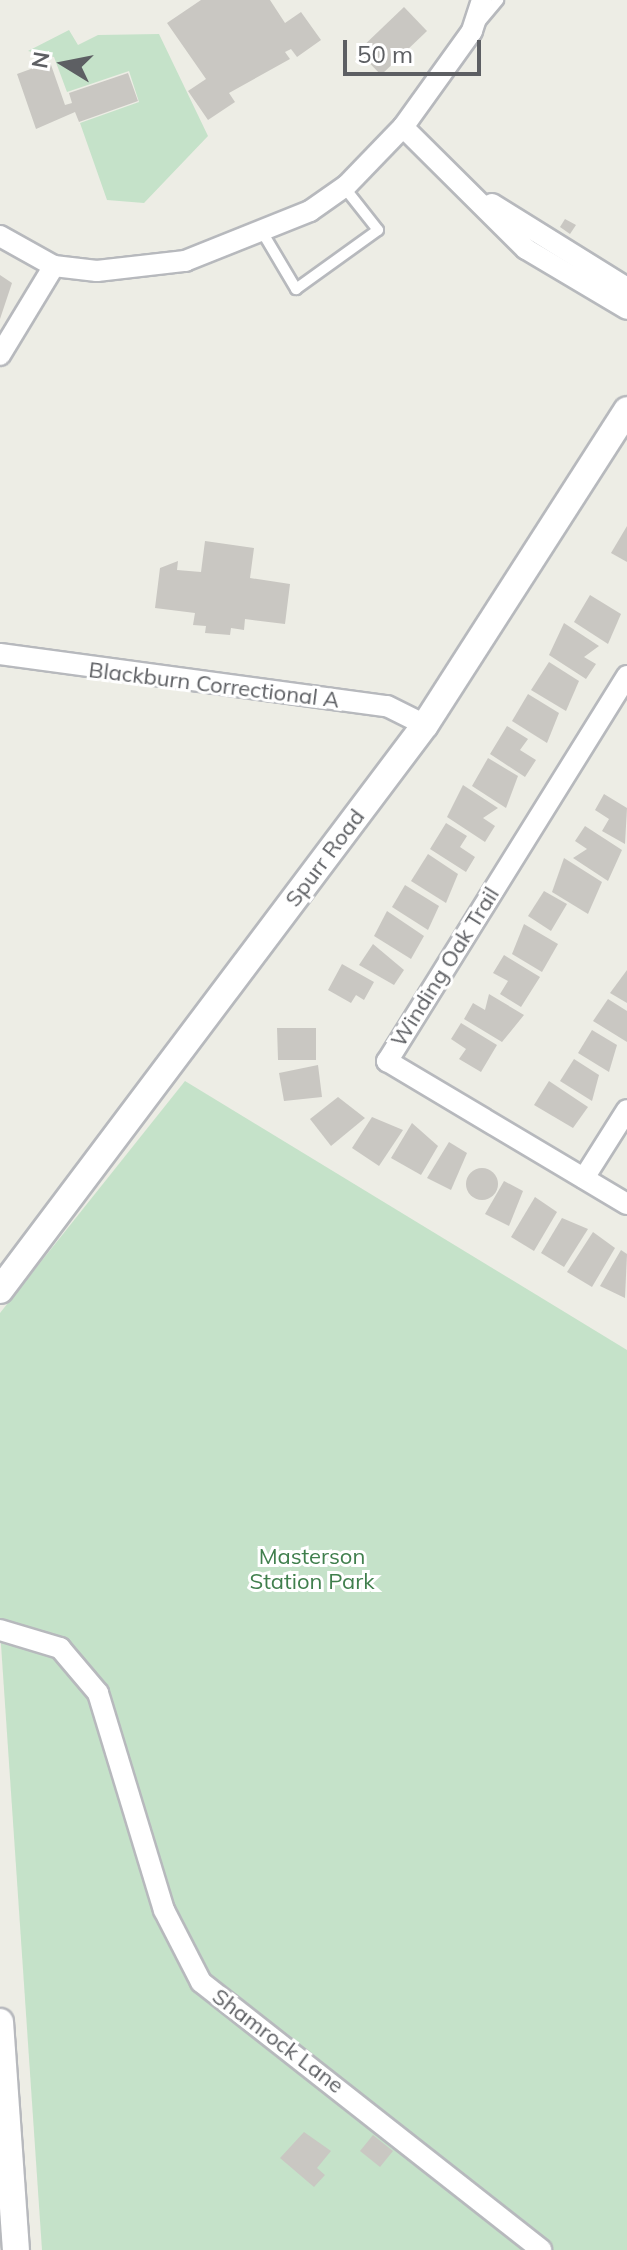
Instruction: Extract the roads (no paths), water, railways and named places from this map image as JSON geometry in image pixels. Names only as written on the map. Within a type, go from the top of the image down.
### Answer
[{"type":"street","points":[[0,236],[54,266],[141,268],[264,235],[344,187],[403,127],[472,31],[482,0]]},
{"type":"street","points":[[403,127],[448,176],[526,249],[627,309]]},
{"type":"street","points":[[448,176],[627,288]]},
{"type":"street","points":[[0,355],[54,266]]},
{"type":"street","name":"Spurr Road","points":[[0,1290],[425,725],[627,410]]},
{"type":"street","name":"Blackburn Correctional A","points":[[3,650],[387,706],[425,725]]},
{"type":"street","name":"Winding Oak Trail","points":[[627,676],[387,1061],[627,1204]]},
{"type":"street","points":[[584,1178],[627,1110]]},
{"type":"street","name":"Shamrock Lane","points":[[0,1630],[60,1648],[98,1693],[164,1910],[201,1982],[541,2250]]},
{"type":"street","points":[[0,2022],[16,2250]]},
{"type":"lane","points":[[472,31],[498,0]]},
{"type":"lane","points":[[264,235],[296,289],[378,230],[344,187]]},
{"type":"park label","name":"Masterson Station Park","points":[[312,1568]]}]
